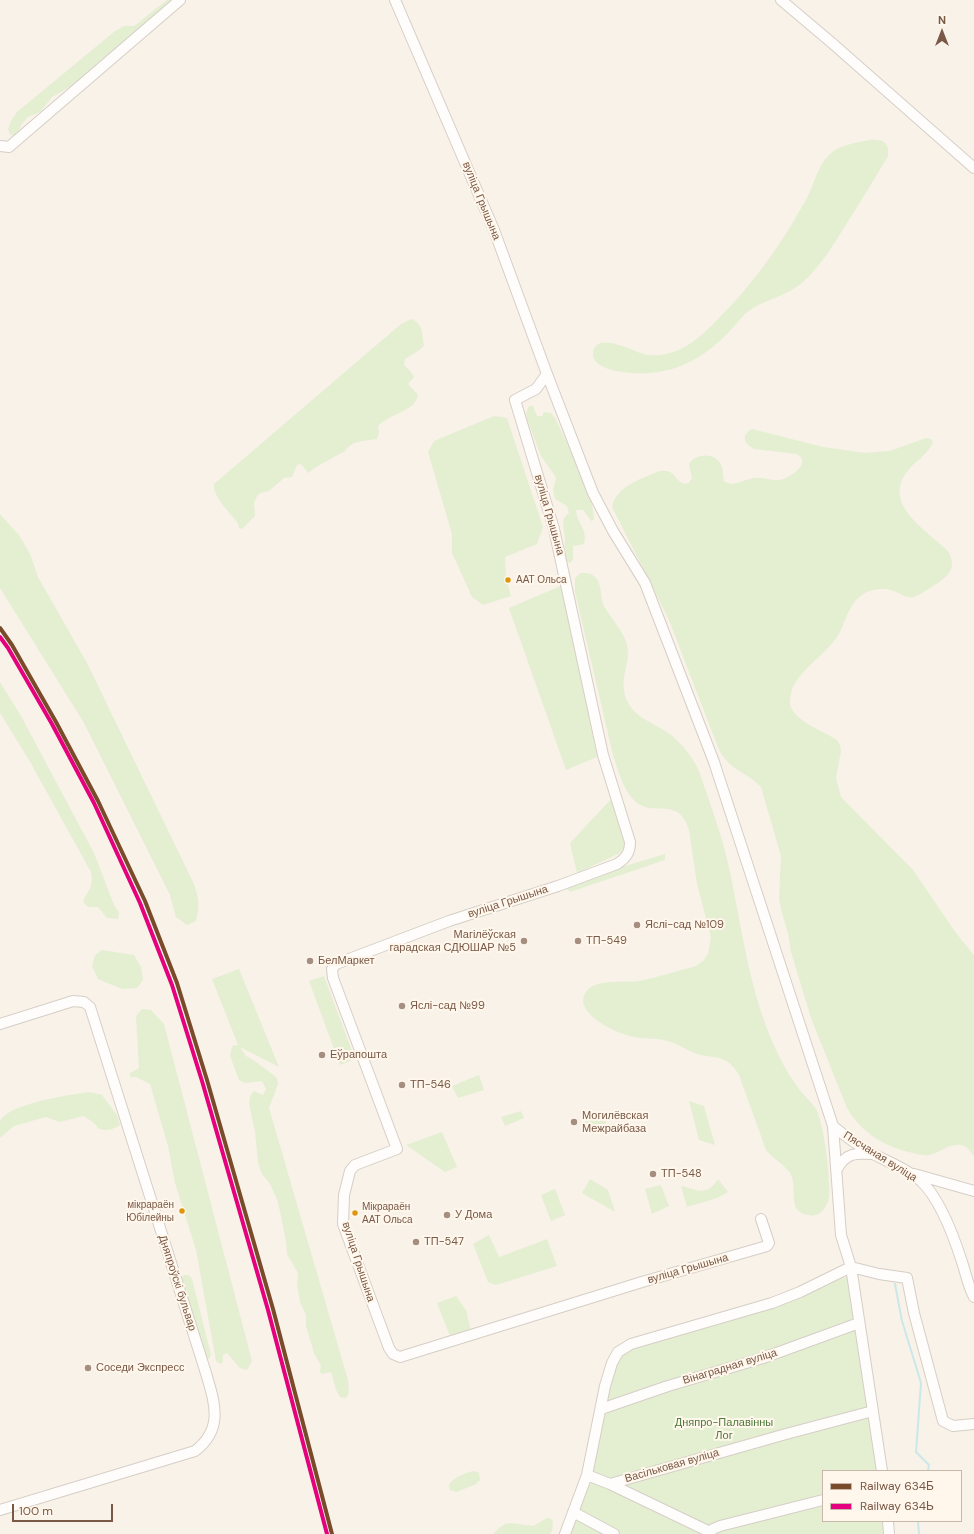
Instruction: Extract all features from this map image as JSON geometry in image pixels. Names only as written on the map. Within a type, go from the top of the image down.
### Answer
[{"type":"street","points":[[0,146],[9,147],[180,0]]},
{"type":"street","name":"вуліца Грышына","points":[[395,0],[494,230],[547,374],[536,388],[514,400],[554,529],[604,755],[630,842],[630,849],[623,860],[617,864],[558,886],[449,921],[336,964],[332,970],[333,978],[397,1149],[355,1165],[350,1171],[344,1195],[343,1224],[389,1348],[393,1354],[400,1357],[642,1282],[767,1246],[769,1243],[761,1219]]},
{"type":"street","points":[[781,0],[838,48],[974,168]]},
{"type":"street","points":[[547,374],[593,492],[613,531],[645,583],[714,762],[833,1126],[841,1235],[851,1267],[858,1323],[882,1470]]},
{"type":"street","name":"Дняпроўскі бульвар","points":[[0,1024],[73,1001],[84,1002],[90,1007],[205,1370],[214,1402],[215,1418],[210,1435],[202,1446],[195,1451],[0,1510]]},
{"type":"street","name":"Пясчаная вуліца","points":[[833,1126],[854,1143],[908,1172],[926,1187],[937,1204],[957,1248],[967,1281],[974,1297]]},
{"type":"street","points":[[837,1169],[841,1161],[847,1156],[859,1153],[874,1154]]},
{"type":"street","points":[[908,1172],[974,1191]]},
{"type":"street","points":[[565,1534],[587,1475],[605,1386],[615,1355],[621,1349],[631,1344],[772,1303],[800,1292],[851,1267],[879,1274],[907,1278],[914,1314],[943,1421],[953,1426],[974,1424]]},
{"type":"street","name":"Вінаградная вуліца","points":[[601,1409],[668,1386],[763,1358],[858,1323]]},
{"type":"street","name":"Васільковая вуліца","points":[[610,1484],[873,1411]]},
{"type":"street","points":[[587,1475],[610,1484],[709,1533],[720,1526],[822,1500]]},
{"type":"street","points":[[573,1512],[612,1534]]},
{"type":"street","points":[[888,1522],[889,1534]]},
{"type":"green space","points":[[167,0],[175,0],[147,25],[134,32],[73,85],[52,97],[40,112],[28,117],[21,125],[17,136],[10,135],[8,129],[17,112],[115,31],[124,26],[134,26]]},
{"type":"green space","points":[[870,140],[879,140],[885,143],[888,148],[888,156],[832,247],[815,270],[802,283],[788,292],[759,305],[743,315],[730,332],[715,345],[690,362],[676,368],[648,373],[632,373],[608,369],[597,363],[593,357],[593,353],[596,346],[601,343],[617,345],[642,354],[659,355],[679,350],[704,333],[730,307],[770,257],[804,203],[819,170],[827,158],[839,148]]},
{"type":"green space","points":[[411,319],[420,326],[424,346],[405,359],[404,365],[414,377],[408,384],[418,395],[416,401],[407,409],[389,418],[378,426],[379,432],[377,439],[355,443],[348,447],[345,451],[308,473],[301,464],[297,465],[292,477],[284,478],[269,491],[260,493],[257,496],[254,503],[255,516],[242,529],[239,528],[238,523],[216,494],[214,484],[401,324]]},
{"type":"green space","points":[[529,406],[533,406],[537,416],[542,416],[544,412],[551,413],[555,418],[579,468],[590,496],[594,520],[591,521],[583,510],[576,510],[578,519],[585,534],[585,539],[584,544],[573,546],[573,560],[570,563],[567,562],[564,556],[565,540],[563,525],[564,518],[569,513],[567,506],[555,499],[553,490],[556,479],[541,456],[527,419],[526,413]]},
{"type":"green space","points":[[494,416],[507,418],[543,527],[537,544],[505,557],[506,578],[511,596],[483,605],[472,597],[452,553],[452,534],[428,452],[434,441]]},
{"type":"green space","points":[[752,429],[823,447],[865,453],[890,451],[926,438],[931,439],[933,443],[906,473],[900,485],[900,496],[904,507],[911,517],[948,551],[952,564],[949,573],[941,581],[914,597],[908,597],[891,590],[882,589],[867,592],[860,597],[850,608],[842,629],[834,641],[795,683],[790,704],[796,715],[810,725],[837,740],[841,751],[836,778],[841,797],[913,870],[956,933],[974,955],[974,1157],[967,1148],[961,1145],[952,1145],[929,1155],[908,1152],[889,1146],[866,1131],[847,1108],[811,1018],[791,952],[788,933],[779,899],[781,856],[761,787],[750,777],[729,763],[719,750],[669,620],[612,507],[616,496],[624,488],[640,479],[658,472],[663,471],[672,473],[682,483],[689,483],[692,478],[689,464],[692,460],[700,456],[710,456],[715,458],[721,465],[724,481],[731,484],[754,478],[779,480],[788,477],[798,470],[802,462],[801,458],[797,454],[754,449],[748,444],[745,437],[746,434]]},
{"type":"green space","points":[[0,514],[19,535],[30,554],[38,577],[87,663],[193,882],[197,893],[198,902],[196,921],[187,925],[176,917],[170,895],[84,723],[0,588]]},
{"type":"green space","points":[[581,573],[591,574],[599,583],[604,606],[620,629],[627,645],[628,657],[623,685],[627,700],[631,707],[643,718],[671,735],[690,756],[699,771],[725,850],[754,988],[768,1031],[782,1063],[798,1088],[816,1109],[822,1126],[828,1166],[829,1198],[825,1208],[818,1214],[809,1215],[802,1213],[797,1209],[790,1173],[766,1150],[739,1075],[730,1064],[719,1058],[696,1054],[669,1041],[634,1037],[620,1033],[596,1020],[585,1008],[583,1002],[586,991],[591,987],[609,982],[639,981],[696,966],[703,961],[708,954],[711,937],[697,884],[689,830],[684,819],[679,813],[672,810],[651,808],[636,802],[624,786],[619,774],[613,755],[575,592],[575,578]]},
{"type":"green space","points":[[563,585],[597,757],[566,770],[509,608]]},
{"type":"green space","points":[[0,682],[21,716],[94,853],[114,905],[119,912],[118,919],[107,918],[98,907],[88,907],[83,902],[91,885],[91,872],[29,760],[0,713]]},
{"type":"green space","points":[[613,797],[627,843],[620,853],[577,873],[570,843]]},
{"type":"green space","points":[[665,854],[665,860],[570,892],[565,887],[569,883]]},
{"type":"green space","points":[[102,950],[134,955],[141,967],[143,980],[137,988],[122,989],[98,979],[92,966],[95,955]]},
{"type":"green space","points":[[239,969],[279,1067],[240,1047],[246,1056],[277,1078],[278,1084],[269,1108],[348,1380],[349,1392],[346,1398],[340,1397],[336,1390],[331,1372],[322,1374],[320,1372],[321,1366],[314,1353],[306,1326],[306,1315],[300,1302],[297,1284],[298,1273],[287,1254],[286,1241],[278,1202],[270,1184],[262,1174],[258,1163],[255,1131],[249,1104],[250,1096],[254,1091],[263,1095],[266,1089],[262,1081],[245,1083],[239,1080],[230,1056],[232,1046],[238,1045],[212,979]]},
{"type":"green space","points":[[324,976],[355,1059],[340,1065],[309,981]]},
{"type":"green space","points":[[142,1009],[151,1010],[164,1024],[252,1361],[247,1370],[240,1368],[227,1353],[223,1355],[223,1362],[220,1364],[216,1361],[196,1250],[175,1183],[168,1146],[150,1084],[136,1077],[130,1077],[130,1073],[139,1068],[136,1016]]},
{"type":"green space","points":[[479,1075],[484,1090],[458,1098],[452,1086]]},
{"type":"green space","points":[[90,1092],[102,1095],[117,1115],[120,1125],[110,1130],[105,1130],[99,1129],[93,1122],[83,1116],[60,1122],[46,1117],[14,1126],[0,1138],[0,1122],[5,1116],[14,1110],[40,1101]]},
{"type":"green space","points":[[689,1101],[704,1106],[715,1145],[699,1140]]},
{"type":"green space","points":[[521,1111],[524,1118],[505,1126],[501,1117]]},
{"type":"green space","points":[[606,1115],[606,1133],[587,1126],[583,1116]]},
{"type":"green space","points":[[442,1132],[457,1167],[445,1172],[406,1145]]},
{"type":"green space","points":[[590,1179],[608,1190],[615,1212],[582,1193]]},
{"type":"green space","points":[[718,1179],[728,1192],[717,1198],[687,1207],[681,1186],[702,1191],[714,1185]]},
{"type":"green space","points":[[661,1185],[669,1206],[652,1214],[645,1189]]},
{"type":"green space","points":[[555,1189],[565,1215],[551,1221],[541,1195]]},
{"type":"green space","points":[[489,1235],[499,1257],[547,1239],[557,1266],[496,1285],[488,1282],[473,1244]]},
{"type":"green space","points":[[184,1275],[189,1275],[192,1279],[211,1355],[209,1359],[204,1359],[180,1280]]},
{"type":"green space","name":"Дняпро-Палавінны Лог","points":[[849,1276],[878,1470],[822,1470],[822,1522],[885,1522],[887,1534],[570,1534],[611,1375],[624,1352]]},
{"type":"green space","points":[[456,1296],[466,1310],[471,1331],[450,1336],[437,1303]]},
{"type":"green space","points":[[475,1471],[479,1473],[480,1480],[476,1484],[457,1492],[450,1490],[449,1484],[454,1479]]},
{"type":"green space","points":[[547,1518],[550,1518],[553,1521],[552,1531],[550,1534],[493,1534],[505,1524],[511,1523],[533,1526]]},
{"type":"waterway","points":[[895,1284],[902,1321],[921,1383],[916,1452],[929,1465],[928,1470]]},
{"type":"waterway","points":[[918,1522],[919,1534]]},
{"type":"rail line","name":"634Б","points":[[0,628],[12,645],[56,722],[98,801],[145,901],[177,983],[207,1080],[273,1309],[332,1534]]},
{"type":"rail line","name":"634Ь","points":[[0,637],[8,648],[52,724],[94,803],[140,903],[172,985],[202,1081],[268,1310],[327,1534]]},
{"type":"place","name":"ААТ Ольса","points":[[508,580]]},
{"type":"place","name":"Яслі-сад №109","points":[[637,925]]},
{"type":"place","name":"Магілёўская гарадская СДЮШАР №5","points":[[524,941]]},
{"type":"place","name":"ТП-549","points":[[578,941]]},
{"type":"place","name":"БелМаркет","points":[[310,961]]},
{"type":"place","name":"Яслі-сад №99","points":[[402,1006]]},
{"type":"place","name":"Еўрапошта","points":[[322,1055]]},
{"type":"place","name":"ТП-546","points":[[402,1085]]},
{"type":"place","name":"Могилёвская Межрайбаза","points":[[574,1122]]},
{"type":"place","name":"ТП-548","points":[[653,1174]]},
{"type":"place","name":"мікрараён Юбілейны","points":[[182,1211]]},
{"type":"place","name":"Мікрараён ААТ Ольса","points":[[355,1213]]},
{"type":"place","name":"У Дома","points":[[447,1215]]},
{"type":"place","name":"ТП-547","points":[[416,1242]]},
{"type":"place","name":"Соседи Экспресс","points":[[88,1368]]}]
